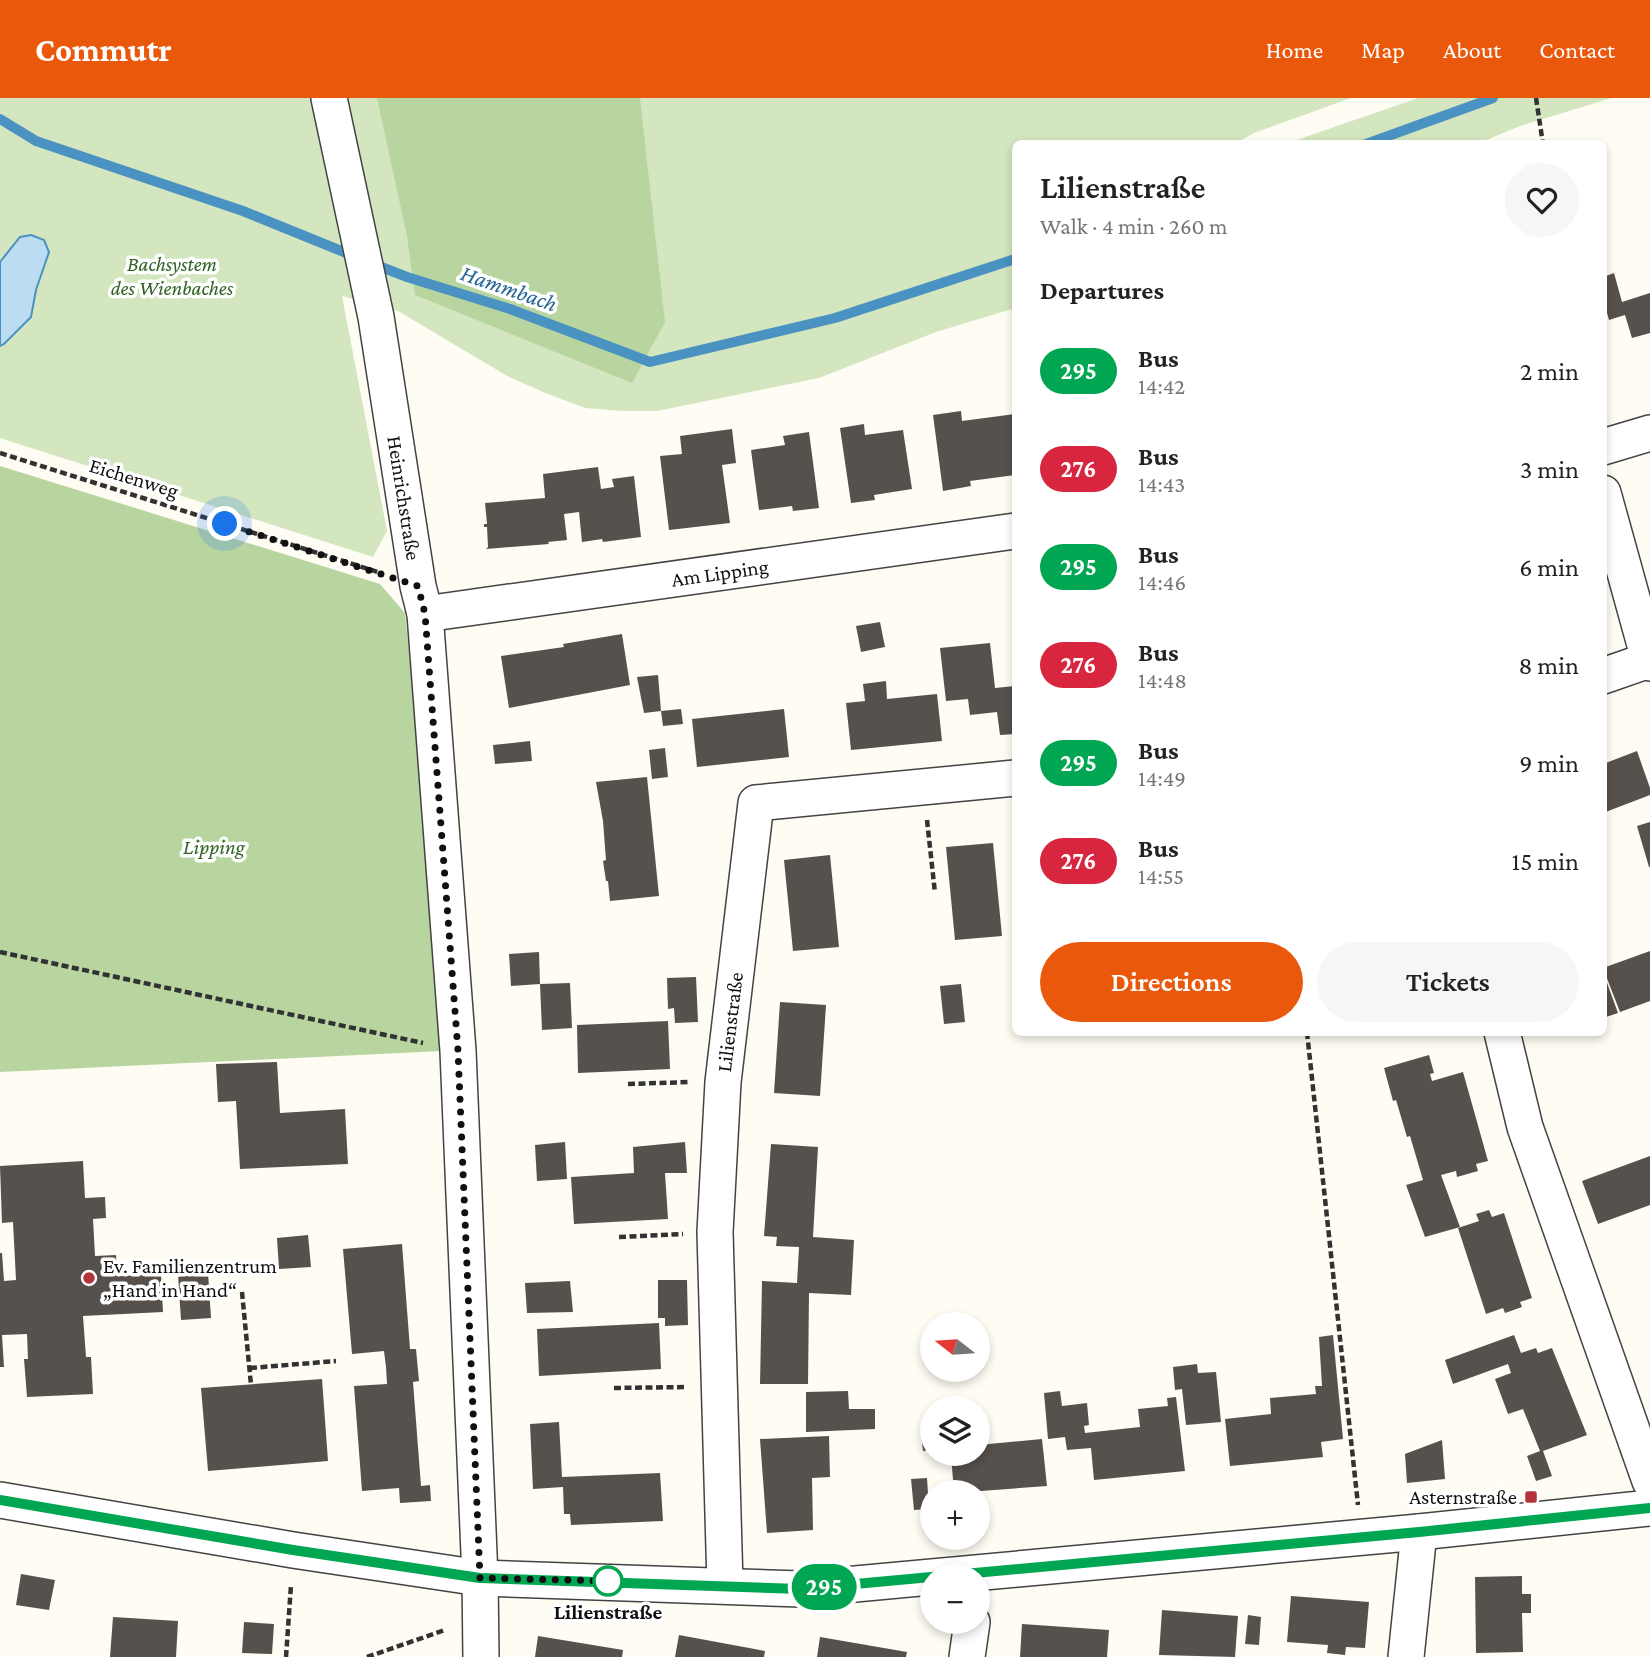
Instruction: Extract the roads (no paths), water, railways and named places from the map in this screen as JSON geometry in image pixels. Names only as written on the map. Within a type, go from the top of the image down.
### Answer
[{"type":"street","name":"Heinrichstraße","points":[[329,98],[376,317],[422,600],[458,1051],[481,1657]]},
{"type":"street","points":[[1607,446],[1650,433]]},
{"type":"street","points":[[1607,507],[1650,661],[1607,675]]},
{"type":"street","name":"Am Lipping","points":[[422,600],[1012,531]]},
{"type":"street","name":"Lilienstraße","points":[[725,1586],[715,1232],[723,1082],[756,803],[1012,778]]},
{"type":"street","points":[[1503,1036],[1525,1126],[1650,1480]]},
{"type":"street","points":[[0,1500],[293,1550],[480,1578],[801,1589],[920,1581]]},
{"type":"street","points":[[990,1576],[1650,1508]]},
{"type":"street","points":[[1406,1657],[1419,1532]]},
{"type":"street","points":[[967,1657],[970,1634]]},
{"type":"water","points":[[31,235],[44,240],[49,252],[36,290],[31,317],[0,346],[0,262],[20,237]]},
{"type":"waterway","name":"Hammbach","points":[[1377,140],[1493,98]]},
{"type":"waterway","name":"Hammbach","points":[[0,119],[36,141],[243,211],[356,257]]},
{"type":"waterway","name":"Hammbach","points":[[371,263],[510,309],[650,362],[835,318],[1012,260]]},
{"type":"place","name":"Ev. Familienzentrum „Hand in Hand“","points":[[89,1278]]},
{"type":"place","name":"Asternstraße","points":[[1531,1497]]},
{"type":"place","name":"Lilienstraße","points":[[608,1581]]},
{"type":"park label","name":"Bachsystem des Wienbaches","points":[[172,276]]},
{"type":"park label","name":"Lipping","points":[[214,847]]}]
